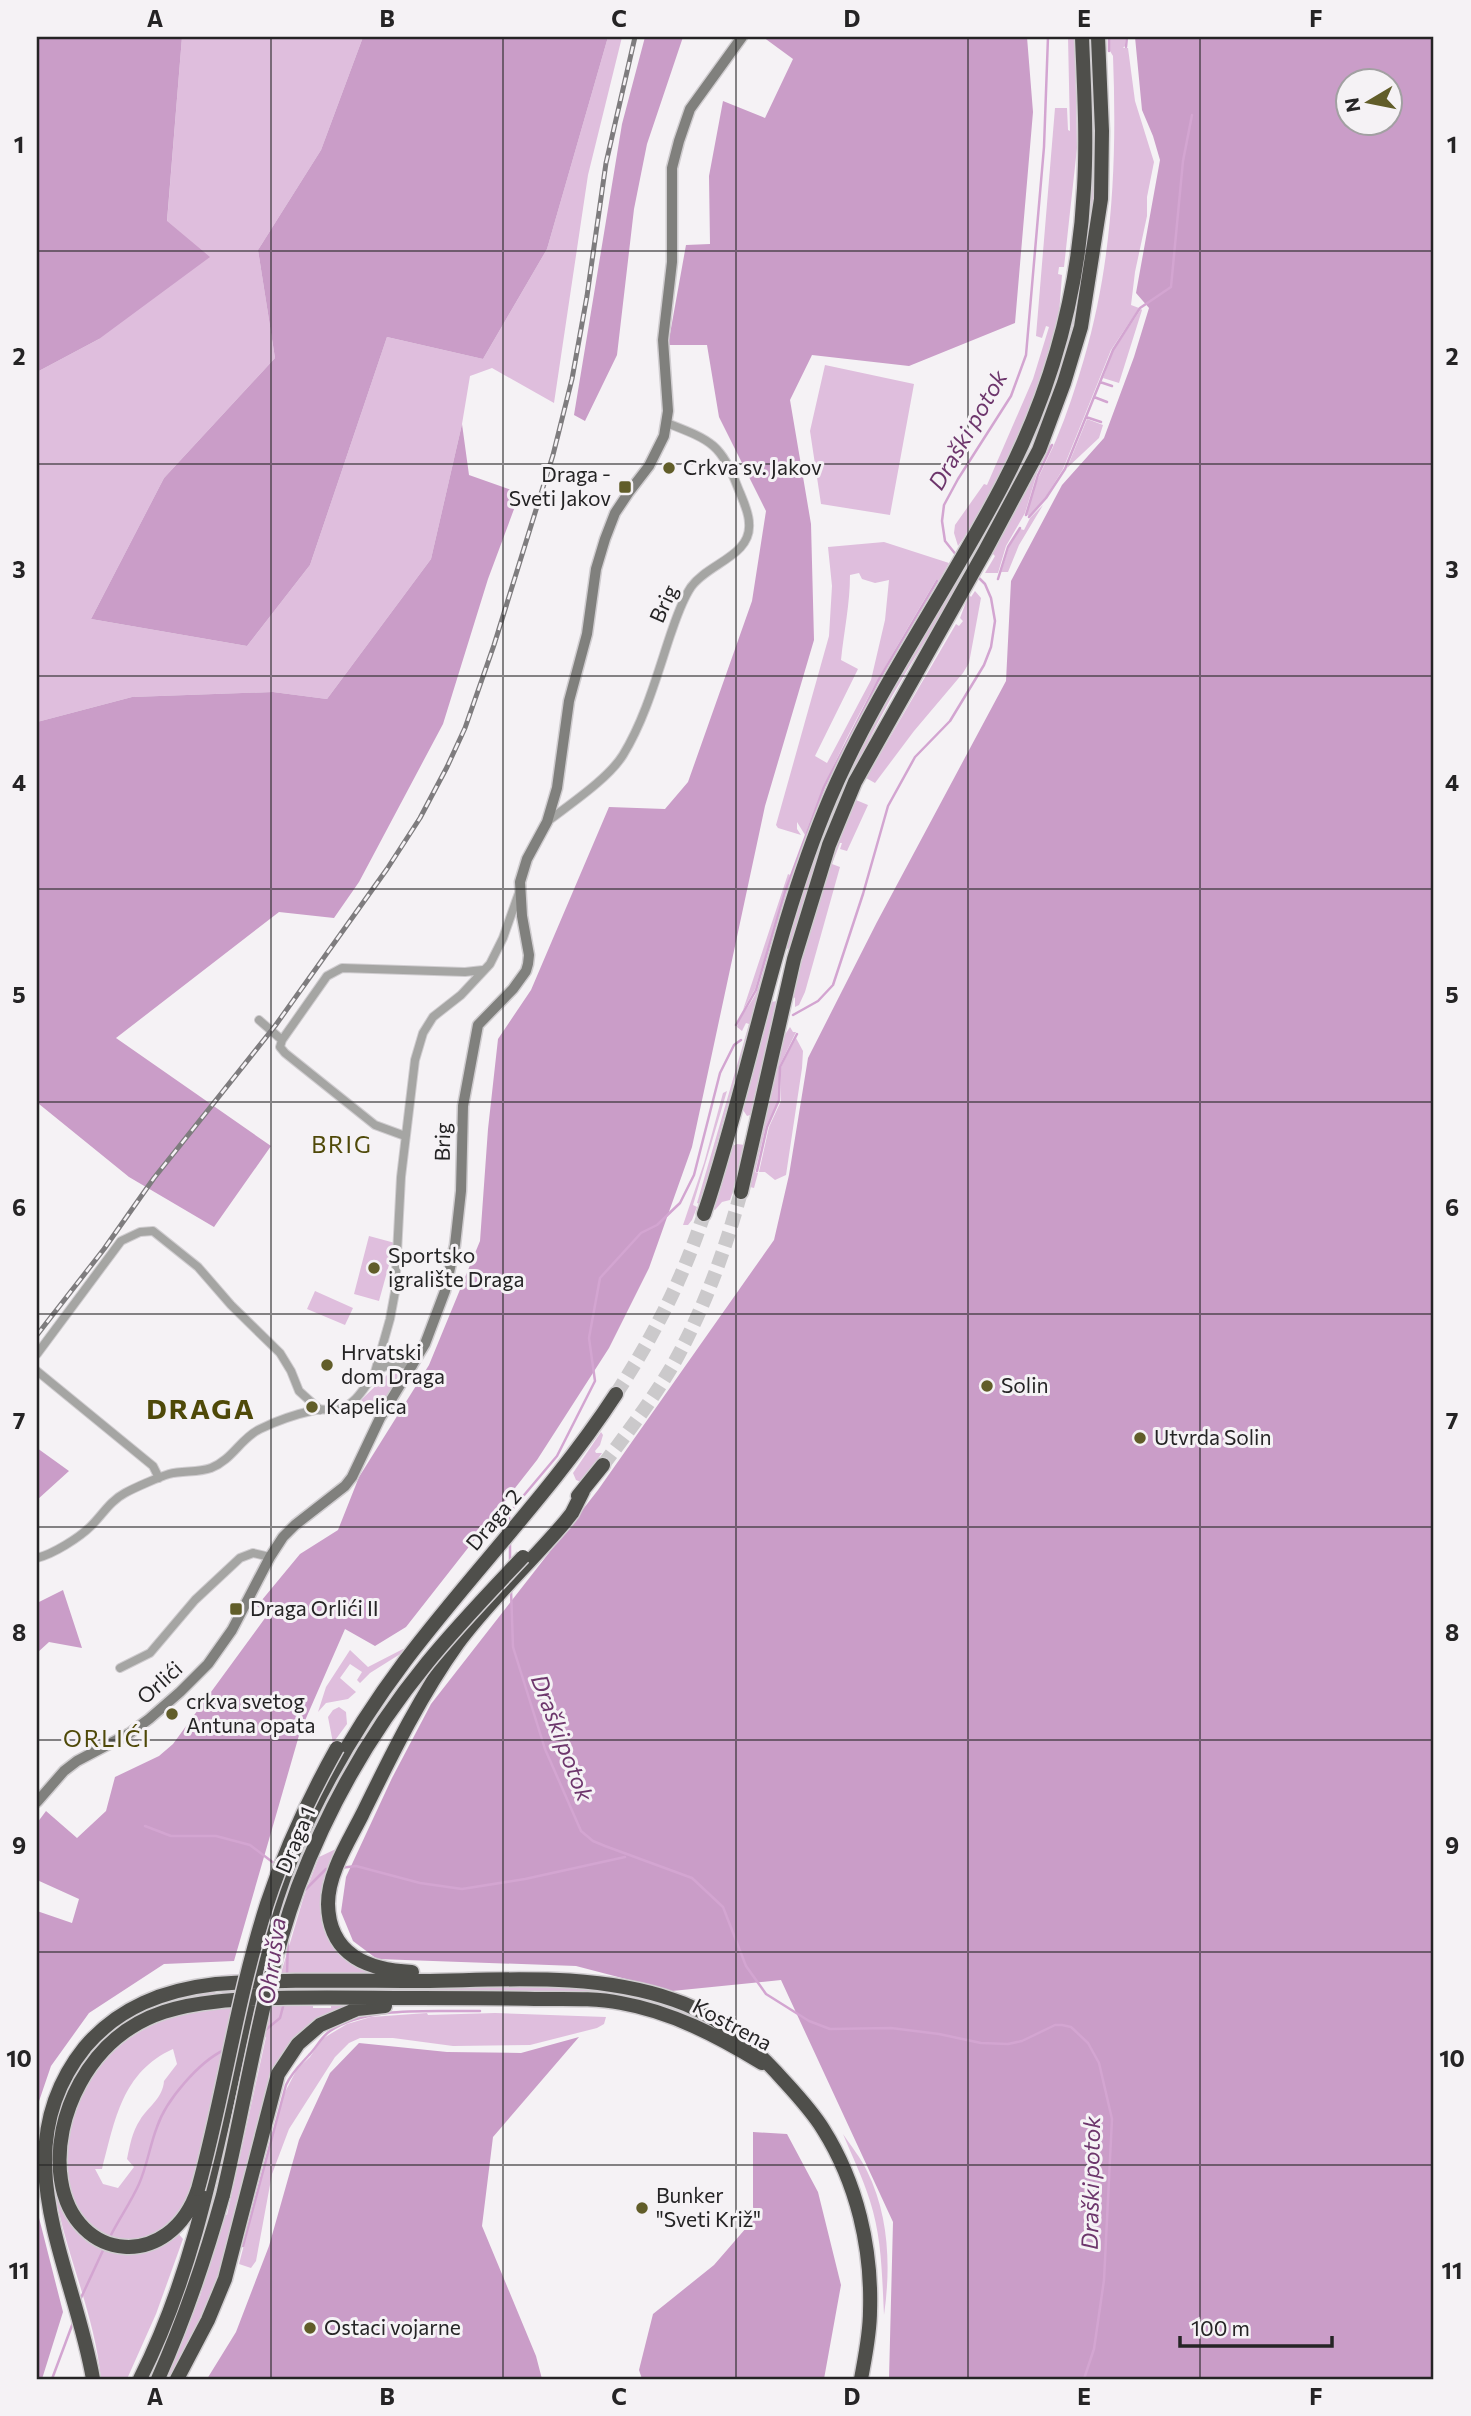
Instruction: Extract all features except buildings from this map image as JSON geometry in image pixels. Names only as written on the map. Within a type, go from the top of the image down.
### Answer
[{"type":"highway","points":[[704,1214],[791,904],[820,821],[849,756],[877,703],[1005,481],[1033,419],[1054,361],[1068,308],[1081,231],[1086,146],[1082,37]]},
{"type":"highway","points":[[741,1192],[794,959],[829,845],[855,782],[1039,450],[1082,327],[1101,199],[1102,131],[1098,37]]},
{"type":"highway","name":"Draga 2","points":[[202,2190],[247,1972],[267,1903],[285,1853],[307,1805],[340,1750],[363,1704],[380,1684],[401,1666],[544,1492],[616,1394]]},
{"type":"highway","points":[[601,1982],[564,1973],[390,1970],[368,1965],[355,1959],[343,1947],[333,1930],[328,1896],[340,1859],[408,1725],[457,1645],[603,1465]]},
{"type":"highway","name":"Draga 1","points":[[159,2379],[184,2322],[198,2281],[223,2195],[271,1978],[283,1934],[312,1853],[332,1809],[375,1734],[457,1628],[526,1559]]},
{"type":"highway","points":[[93,2379],[52,2228],[42,2170],[44,2138],[55,2095],[71,2066],[92,2038],[110,2022],[148,1999],[192,1986],[222,1983],[541,1980],[601,1982]]},
{"type":"highway","name":"Kostrena","points":[[601,1982],[674,2000],[708,2016],[747,2042],[813,2115],[833,2147],[851,2187],[867,2250],[870,2312],[862,2379]]},
{"type":"highway","points":[[202,2190],[174,2230],[158,2240],[138,2246],[117,2246],[89,2233],[73,2216],[65,2196],[60,2169],[60,2144],[66,2115],[79,2084],[98,2057],[131,2027],[151,2016],[193,2003],[223,2000],[311,1997],[599,1999]]},
{"type":"highway","points":[[177,2379],[208,2320],[225,2279],[278,2074],[298,2044],[312,2031],[332,2018],[370,2007],[575,2004],[599,1999]]},
{"type":"highway","name":"Kostrena","points":[[599,1999],[670,2017],[709,2032],[775,2071]]},
{"type":"highway","points":[[140,2379],[173,2303],[202,2190]]},
{"type":"street","name":"Brig","points":[[37,1558],[50,1555],[81,1534],[117,1498],[176,1472],[212,1468],[256,1432],[282,1419],[320,1410],[334,1410],[347,1405],[375,1372],[396,1292],[405,1136],[415,1060],[423,1033],[433,1017],[461,995],[490,964],[503,938],[520,890],[526,863],[547,822],[557,788],[569,701],[587,634],[596,569],[605,539],[622,502],[660,449],[667,424],[663,340],[673,261],[673,168],[679,141],[690,109],[742,37]]},
{"type":"street","name":"Brig","points":[[547,822],[575,801],[622,756],[645,708],[683,600],[702,574],[739,551],[748,536],[750,523],[724,456],[708,440],[667,424]]},
{"type":"street","name":"Brig","points":[[413,1366],[425,1344],[445,1291],[455,1245],[461,1191],[463,1106],[478,1025],[513,989],[528,964],[520,890]]},
{"type":"street","points":[[282,1040],[327,976],[342,968],[465,972],[484,970]]},
{"type":"street","name":"Brig","points":[[259,1020],[282,1040],[280,1047],[285,1053],[375,1125],[405,1136]]},
{"type":"street","points":[[37,1354],[121,1241],[140,1232],[153,1231],[198,1267],[231,1305],[280,1353],[299,1391],[320,1410]]},
{"type":"street","points":[[375,1372],[393,1363],[401,1362],[413,1366]]},
{"type":"street","name":"Orlići","points":[[37,1802],[64,1771],[141,1726],[196,1677],[227,1639],[283,1537],[352,1477],[380,1418],[413,1366]]},
{"type":"street","points":[[37,1371],[153,1466],[159,1478]]},
{"type":"street","name":"Orlići","points":[[120,1668],[150,1653],[195,1600],[240,1558],[253,1553],[270,1557]]},
{"type":"shaded area","points":[[37,37],[182,37],[167,221],[210,257],[99,339],[37,372]]},
{"type":"shaded area","points":[[182,37],[363,37],[321,150],[258,250],[275,358],[164,478],[91,619],[247,646],[310,565],[387,337],[483,359],[547,249],[608,37],[622,37],[588,175],[554,403],[492,368],[470,376],[462,424],[431,559],[327,699],[273,692],[132,697],[37,722],[37,372],[99,339],[167,222]]},
{"type":"shaded area","points":[[363,37],[608,37],[547,249],[483,359],[387,337],[310,565],[247,646],[91,619],[164,478],[275,358],[258,250],[321,150]]},
{"type":"shaded area","points":[[645,37],[683,37],[647,144],[634,209],[617,355],[585,421],[574,415],[622,124]]},
{"type":"shaded area","points":[[763,37],[1027,37],[1033,112],[1015,323],[909,366],[812,355],[790,400],[811,524],[814,640],[765,806],[692,1147],[649,1268],[609,1348],[537,1460],[406,1627],[375,1646],[345,1629],[300,1732],[234,1961],[164,1964],[89,2013],[51,2066],[37,2107],[37,1911],[72,1923],[79,1899],[37,1880],[37,1823],[46,1811],[77,1838],[106,1811],[115,1777],[159,1756],[173,1744],[268,1614],[257,1606],[300,1554],[338,1530],[359,1477],[429,1365],[480,1241],[498,1039],[531,990],[609,807],[665,809],[688,782],[752,601],[766,511],[719,417],[707,345],[668,345],[686,245],[710,244],[709,176],[723,101],[765,118],[793,59]]},
{"type":"shaded area","points":[[1068,37],[1075,37],[1077,148],[1064,267],[1059,267],[1058,274],[1062,275],[1059,314],[1031,404],[1006,462],[977,519],[958,546],[954,533],[955,525],[984,484],[987,485],[1033,379],[1049,327],[1046,326],[1042,338],[1036,336],[1055,108],[1067,108],[1070,131]]},
{"type":"shaded area","points":[[1089,37],[1092,37],[1095,141],[1089,245],[1068,342],[1037,436],[1034,437],[1072,319],[1088,224],[1092,169]]},
{"type":"shaded area","points":[[1110,37],[1126,37],[1123,48],[1128,48],[1135,101],[1154,162],[1131,305],[1139,308],[1111,350],[1063,469],[1045,498],[1029,516],[1031,496],[1060,430],[1078,379],[1094,322],[1101,284],[1113,171],[1114,95]]},
{"type":"shaded area","points":[[1135,37],[1434,37],[1434,2379],[889,2379],[893,2222],[781,1980],[672,1991],[576,1966],[377,1959],[353,1941],[341,1912],[346,1877],[392,1778],[431,1704],[598,1490],[774,1240],[789,1175],[808,1058],[877,922],[1006,681],[1011,581],[1062,485],[1104,438],[1134,357],[1149,308],[1136,293],[1160,160],[1142,110]]},
{"type":"shaded area","points":[[1141,309],[1119,383],[1103,378],[1113,351]]},
{"type":"shaded area","points":[[825,365],[914,384],[890,515],[821,504],[810,431]]},
{"type":"shaded area","points":[[1087,419],[1103,425],[1099,438],[1067,468]]},
{"type":"shaded area","points":[[462,424],[469,475],[520,493],[488,579],[443,724],[359,882],[334,918],[279,912],[116,1038],[271,1146],[214,1227],[129,1177],[39,1104],[37,1108],[37,722],[132,697],[273,692],[327,699],[431,559]]},
{"type":"shaded area","points":[[1049,444],[1051,445],[1037,473],[1025,513],[1006,546],[998,573],[985,573],[995,556],[992,553]]},
{"type":"shaded area","points":[[1043,505],[1019,545],[1008,572],[1001,572],[1009,547],[1020,529],[1024,530],[1030,518]]},
{"type":"shaded area","points":[[991,520],[994,521],[980,547],[891,698],[864,751],[828,834],[790,948],[786,949],[800,897],[848,776],[892,689]]},
{"type":"shaded area","points":[[884,542],[949,563],[939,581],[936,580],[864,704],[832,768],[805,835],[797,822],[801,835],[776,825],[829,636],[832,586],[828,547]],"holes":[[[859,573],[862,579],[875,583],[889,580],[885,620],[871,680],[827,763],[815,756],[858,669],[841,660],[850,575]]]},
{"type":"shaded area","points":[[975,591],[981,598],[969,663],[875,783],[866,778],[956,624],[959,626],[963,621],[960,618],[969,594],[971,597]]},
{"type":"shaded area","points":[[856,800],[868,805],[847,851],[840,849],[840,843],[832,864],[840,867],[805,992],[799,1005],[795,1007],[793,997],[812,922],[827,872]]},
{"type":"shaded area","points":[[788,874],[790,875],[755,989],[743,1010]]},
{"type":"shaded area","points":[[792,876],[700,1204],[697,1203],[749,1024],[746,1023],[742,1031],[737,1027],[758,988]]},
{"type":"shaded area","points":[[778,1001],[753,1114],[747,1116],[743,1110],[770,1002]]},
{"type":"shaded area","points":[[790,1027],[796,1032],[779,1067],[779,1100],[766,1126],[754,1188],[750,1187],[784,1036]]},
{"type":"shaded area","points":[[796,1038],[803,1051],[802,1068],[786,1175],[775,1180],[765,1172],[759,1172],[769,1127],[781,1101],[781,1067]]},
{"type":"shaded area","points":[[727,1091],[693,1205],[697,1207],[692,1220],[688,1225],[683,1225],[704,1163],[723,1093]]},
{"type":"shaded area","points":[[745,1145],[736,1183],[730,1200],[722,1202],[715,1210],[713,1209],[732,1146]]},
{"type":"shaded area","name":"Sportsko igralište Draga","points":[[369,1236],[395,1243],[379,1301],[354,1294]]},
{"type":"shaded area","points":[[315,1291],[353,1308],[345,1325],[307,1309]]},
{"type":"shaded area","points":[[398,1370],[403,1373],[390,1398],[376,1414],[361,1400],[388,1374]]},
{"type":"shaded area","points":[[601,1432],[603,1435],[600,1445],[595,1451],[602,1453],[581,1482],[576,1480],[573,1473]]},
{"type":"shaded area","points":[[37,1448],[69,1471],[37,1500]]},
{"type":"shaded area","points":[[63,1590],[82,1648],[49,1642],[37,1653],[37,1603]]},
{"type":"shaded area","points":[[403,1649],[405,1651],[370,1673],[360,1683],[357,1680],[362,1672],[350,1664],[340,1678],[356,1692],[348,1699],[326,1703],[318,1712],[326,1687],[350,1650],[368,1667]]},
{"type":"shaded area","points":[[339,1707],[346,1712],[347,1724],[333,1743],[328,1717]]},
{"type":"shaded area","points":[[338,1848],[325,1932],[328,1932],[355,1964],[370,1972],[370,1975],[313,1974],[313,2008],[331,2008],[331,2005],[345,2004],[346,2007],[288,2049],[219,2276],[203,2316],[171,2376],[168,2374],[200,2296],[224,2214],[227,2215],[266,2037],[223,2055],[200,2159],[187,2202],[170,2224],[183,2239],[156,2314],[127,2379],[101,2379],[91,2326],[61,2222],[51,2168],[66,2167],[69,2133],[78,2103],[92,2077],[110,2054],[132,2036],[159,2022],[189,2013],[222,2008],[221,1975],[281,1973],[304,1896],[319,1857]],"holes":[[[173,2049],[177,2064],[135,2129],[127,2159],[134,2167],[118,2188],[103,2184],[95,2169],[102,2169],[111,2133],[123,2099],[132,2084],[156,2059]]]},
{"type":"shaded area","points":[[319,1988],[562,1988],[610,1993],[659,2003],[685,2012],[684,2015],[649,2002],[583,1991],[320,1991]]},
{"type":"shaded area","points":[[215,1991],[215,1994],[189,1998],[141,2015],[101,2044],[84,2063],[71,2085],[59,2115],[53,2162],[49,2163],[58,2114],[67,2091],[78,2070],[93,2050],[130,2018],[152,2006],[175,1998]]},
{"type":"shaded area","points":[[427,2013],[606,2017],[604,2024],[597,2028],[530,2045],[453,2046],[393,2038],[360,2038],[349,2043],[335,2057],[289,2129],[272,2174],[256,2261],[251,2268],[239,2264],[283,2096],[297,2069],[310,2057],[322,2039],[347,2024],[371,2017]]},
{"type":"shaded area","points":[[579,2037],[493,2137],[482,2226],[536,2356],[542,2379],[207,2379],[236,2332],[269,2246],[299,2140],[330,2073],[359,2043],[447,2052],[521,2053]]},
{"type":"shaded area","points":[[753,2132],[787,2134],[818,2192],[841,2285],[824,2379],[642,2379],[639,2370],[653,2314],[714,2265],[753,2220]]},
{"type":"shaded area","points":[[843,2134],[865,2166],[880,2205],[887,2260],[884,2315],[881,2257],[874,2215]]},
{"type":"shaded area","points":[[37,2210],[63,2312],[42,2379],[37,2379]]},
{"type":"waterway","name":"Draški potok","points":[[957,556],[945,541],[942,521],[944,505],[1011,396],[1026,355],[1044,147],[1048,37]]},
{"type":"waterway","points":[[1109,37],[1109,51]]},
{"type":"waterway","points":[[1126,47],[1127,37]]},
{"type":"waterway","points":[[1029,517],[1046,498],[1065,469],[1113,350],[1140,308],[1171,287],[1183,161],[1192,115]]},
{"type":"waterway","points":[[1100,382],[1112,386]]},
{"type":"waterway","points":[[1094,397],[1107,402]]},
{"type":"waterway","points":[[1086,417],[1101,422]]},
{"type":"waterway","points":[[1026,515],[1038,475],[1052,445]]},
{"type":"waterway","points":[[998,579],[1008,547],[1020,528]]},
{"type":"waterway","name":"Draški potok","points":[[793,1015],[818,1001],[833,985],[888,806],[915,757],[950,721],[984,665],[991,647],[995,621],[991,598],[985,584],[976,575]]},
{"type":"waterway","points":[[736,1025],[756,990],[785,892],[824,787],[878,681],[937,581]]},
{"type":"waterway","points":[[757,1171],[767,1127],[779,1100],[780,1067],[797,1034]]},
{"type":"waterway","name":"Draški potok","points":[[509,1524],[509,1513],[557,1456],[595,1381],[589,1338],[600,1278],[641,1233],[657,1225],[680,1203],[694,1175],[720,1073],[734,1045],[741,1040]]},
{"type":"waterway","name":"Draški potok","points":[[510,1541],[510,1562]]},
{"type":"waterway","name":"Draški potok","points":[[511,1590],[513,1647],[545,1749],[581,1831],[593,1841],[692,1878],[723,1907],[746,1966],[766,1994],[809,2021],[830,2029],[891,2028],[981,2043],[1008,2044],[1022,2041],[1055,2025],[1062,2025],[1071,2027],[1088,2043],[1099,2063],[1112,2119],[1104,2280],[1094,2349],[1084,2379]]},
{"type":"waterway","points":[[145,1826],[171,1836],[216,1836],[250,1845],[275,1864]]},
{"type":"waterway","name":"Ohrušva","points":[[340,1868],[356,1866],[420,1883],[462,1889],[525,1879],[625,1857]]},
{"type":"waterway","name":"Ohrušva","points":[[304,1891],[326,1869],[330,1869]]},
{"type":"waterway","name":"Ohrušva","points":[[287,1975],[288,1940]]},
{"type":"waterway","name":"Ohrušva","points":[[262,2033],[280,2018],[284,2003]]},
{"type":"waterway","points":[[243,2246],[286,2085],[324,2036],[363,2017],[402,2012],[480,2011]]},
{"type":"waterway","name":"Ohrušva","points":[[110,2237],[139,2184],[161,2116],[194,2073],[224,2050]]},
{"type":"waterway","name":"Ohrušva","points":[[80,2300],[105,2246]]},
{"type":"waterway","name":"Ohrušva","points":[[52,2379],[74,2320]]},
{"type":"tunnel","points":[[603,1465],[658,1389],[685,1343],[713,1279],[741,1192]]},
{"type":"tunnel","points":[[616,1394],[666,1307],[687,1262],[704,1214]]},
{"type":"railway","points":[[37,1335],[104,1249],[154,1178],[275,1026],[387,869],[420,818],[465,728],[494,645],[553,455],[572,379],[606,163],[635,37]]},
{"type":"place","name":"Crkva sv. Jakov","points":[[669,468]]},
{"type":"place","name":"Draga - Sveti Jakov","points":[[625,487]]},
{"type":"place","name":"Sportsko igralište Draga","points":[[374,1268]]},
{"type":"place","name":"Hrvatski dom Draga","points":[[327,1365]]},
{"type":"place","name":"Solin","points":[[987,1386]]},
{"type":"place","name":"Kapelica","points":[[312,1407]]},
{"type":"place","name":"Utvrda Solin","points":[[1140,1438]]},
{"type":"place","name":"Draga Orlići II","points":[[236,1609]]},
{"type":"place","name":"crkva svetog Antuna opata","points":[[172,1714]]},
{"type":"place","name":"Bunker \"Sveti Križ\"","points":[[642,2208]]},
{"type":"place","name":"Ostaci vojarne","points":[[310,2328]]},
{"type":"district","name":"BRIG","points":[[342,1145]]},
{"type":"district","name":"DRAGA","points":[[201,1409]]},
{"type":"district","name":"ORLIĆI","points":[[107,1739]]}]
